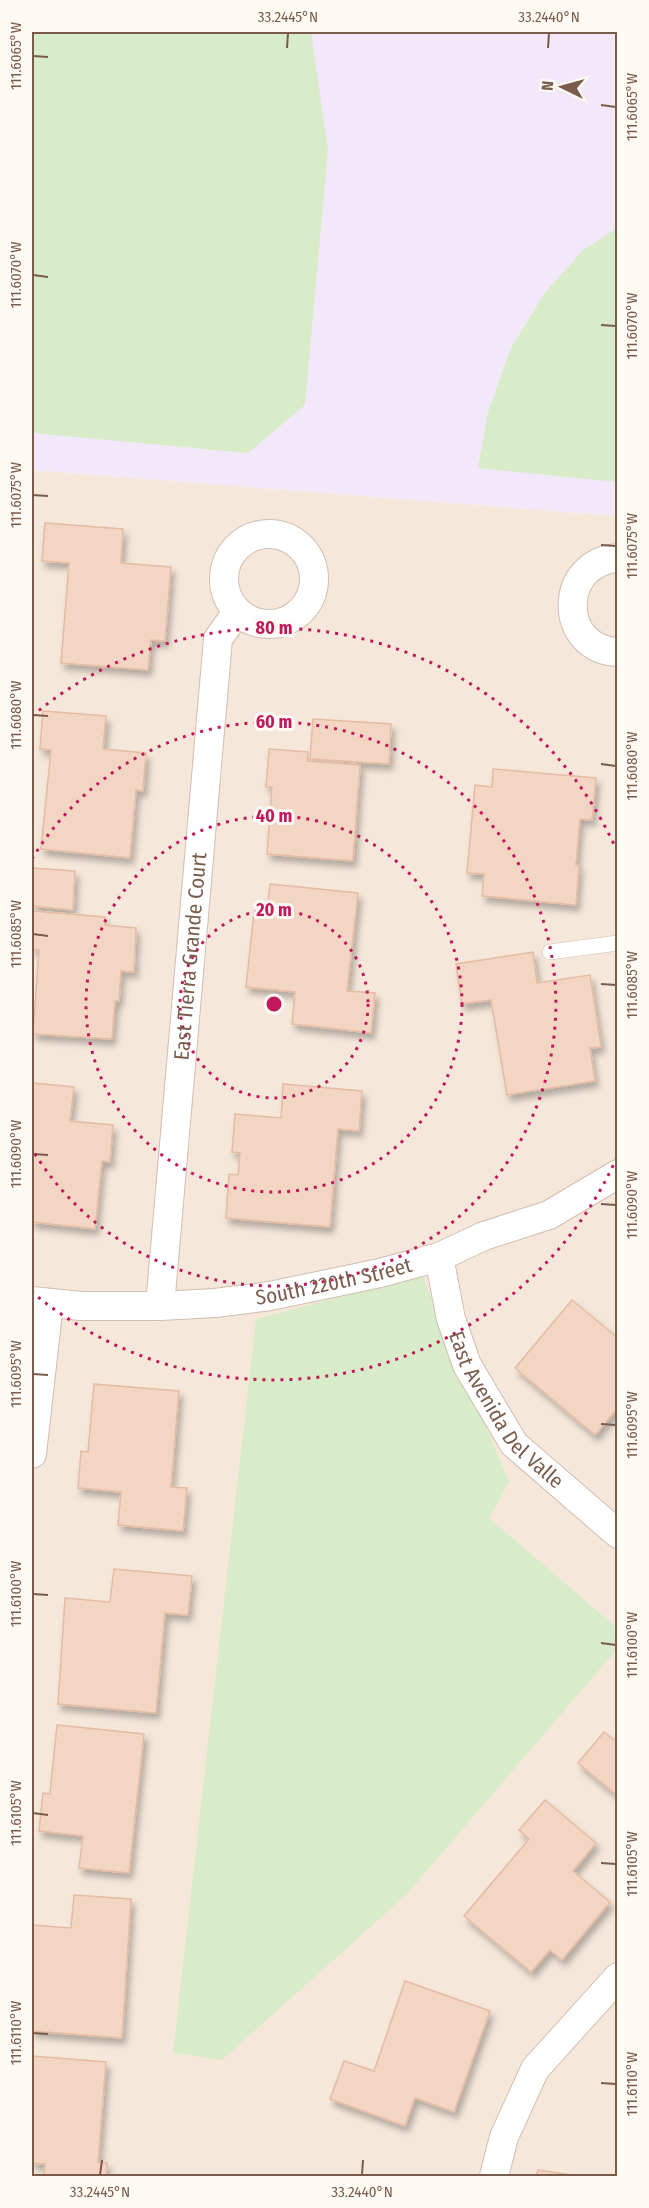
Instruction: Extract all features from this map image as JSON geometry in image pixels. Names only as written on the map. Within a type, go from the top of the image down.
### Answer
[{"type":"street","points":[[618,558],[600,561],[585,572],[576,584],[572,601],[572,613],[578,629],[591,644],[611,652],[618,652]]},
{"type":"street","name":"East Tierra Grande Court","points":[[160,1306],[218,639],[237,612]]},
{"type":"street","name":"South 220th Street","points":[[40,1302],[81,1306],[215,1303],[270,1296],[380,1273],[439,1257],[484,1236],[549,1215],[618,1174]]},
{"type":"street","name":"East Avenida Del Valle","points":[[439,1257],[451,1319],[467,1365],[514,1444],[618,1534]]},
{"type":"street","points":[[32,1454],[40,1302]]},
{"type":"street","points":[[494,2176],[504,2137],[535,2069],[618,1977]]},
{"type":"lane","points":[[550,952],[618,943]]},
{"type":"shaded area","points":[[32,32],[617,32],[617,516],[32,470]]},
{"type":"shaded area","points":[[32,470],[617,516],[617,2176],[32,2176]]},
{"type":"green space","points":[[32,32],[311,32],[328,150],[305,405],[248,453],[32,433]]},
{"type":"green space","points":[[617,228],[617,482],[478,468],[488,412],[511,348],[544,294],[582,251]]},
{"type":"green space","points":[[422,1275],[509,1482],[489,1518],[617,1628],[617,1649],[406,1895],[222,2060],[173,2053],[256,1319]]},
{"type":"building","points":[[45,523],[123,529],[121,563],[171,567],[165,641],[151,640],[148,670],[61,663],[69,563],[42,561]]},
{"type":"building","points":[[43,711],[106,716],[103,749],[146,753],[143,791],[136,790],[130,858],[41,849],[51,750],[40,749]]},
{"type":"building","points":[[313,719],[391,724],[389,764],[310,759]]},
{"type":"building","points":[[269,749],[308,752],[307,761],[360,765],[353,861],[267,854],[272,787],[266,787]]},
{"type":"building","points":[[493,769],[596,778],[592,820],[580,819],[576,865],[579,865],[576,905],[482,896],[484,874],[467,873],[475,785],[492,787]]},
{"type":"building","points":[[32,868],[75,871],[73,910],[32,906]]},
{"type":"building","points":[[270,884],[358,893],[347,991],[375,993],[371,1033],[292,1024],[295,992],[246,987],[254,912],[267,914]]},
{"type":"building","points":[[33,911],[105,917],[105,925],[136,928],[134,972],[121,971],[119,1001],[115,1001],[112,1039],[33,1034],[39,950],[32,949]]},
{"type":"building","points":[[533,952],[537,983],[590,975],[601,1047],[590,1048],[595,1081],[507,1095],[491,1000],[462,1004],[456,964]]},
{"type":"building","points":[[32,1083],[74,1087],[70,1121],[113,1125],[110,1162],[102,1161],[95,1229],[32,1222]]},
{"type":"building","points":[[283,1084],[362,1091],[359,1131],[338,1129],[330,1227],[226,1218],[229,1174],[238,1175],[240,1153],[232,1152],[235,1114],[281,1118]]},
{"type":"building","points":[[572,1300],[618,1338],[618,1408],[595,1435],[515,1368]]},
{"type":"building","points":[[94,1384],[179,1391],[171,1487],[187,1488],[183,1531],[118,1525],[121,1492],[78,1488],[81,1451],[88,1452]]},
{"type":"building","points":[[114,1569],[192,1576],[188,1615],[165,1613],[156,1713],[58,1704],[65,1598],[110,1602]]},
{"type":"building","points":[[57,1725],[144,1734],[129,1873],[79,1868],[83,1836],[39,1831],[43,1793],[50,1794]]},
{"type":"building","points":[[604,1732],[618,1743],[618,1796],[578,1763]]},
{"type":"building","points":[[545,1800],[596,1843],[573,1871],[610,1902],[562,1960],[550,1950],[531,1972],[464,1916],[529,1839],[519,1830]]},
{"type":"building","points":[[74,1895],[131,1899],[122,2038],[32,2031],[32,1925],[71,1928]]},
{"type":"building","points":[[405,1981],[490,2011],[454,2112],[415,2098],[405,2126],[330,2099],[344,2061],[374,2071]]},
{"type":"building","points":[[32,2056],[106,2062],[98,2162],[107,2163],[106,2176],[44,2176],[45,2164],[32,2163]]},
{"type":"building","points":[[538,2170],[579,2176],[536,2176]]}]
